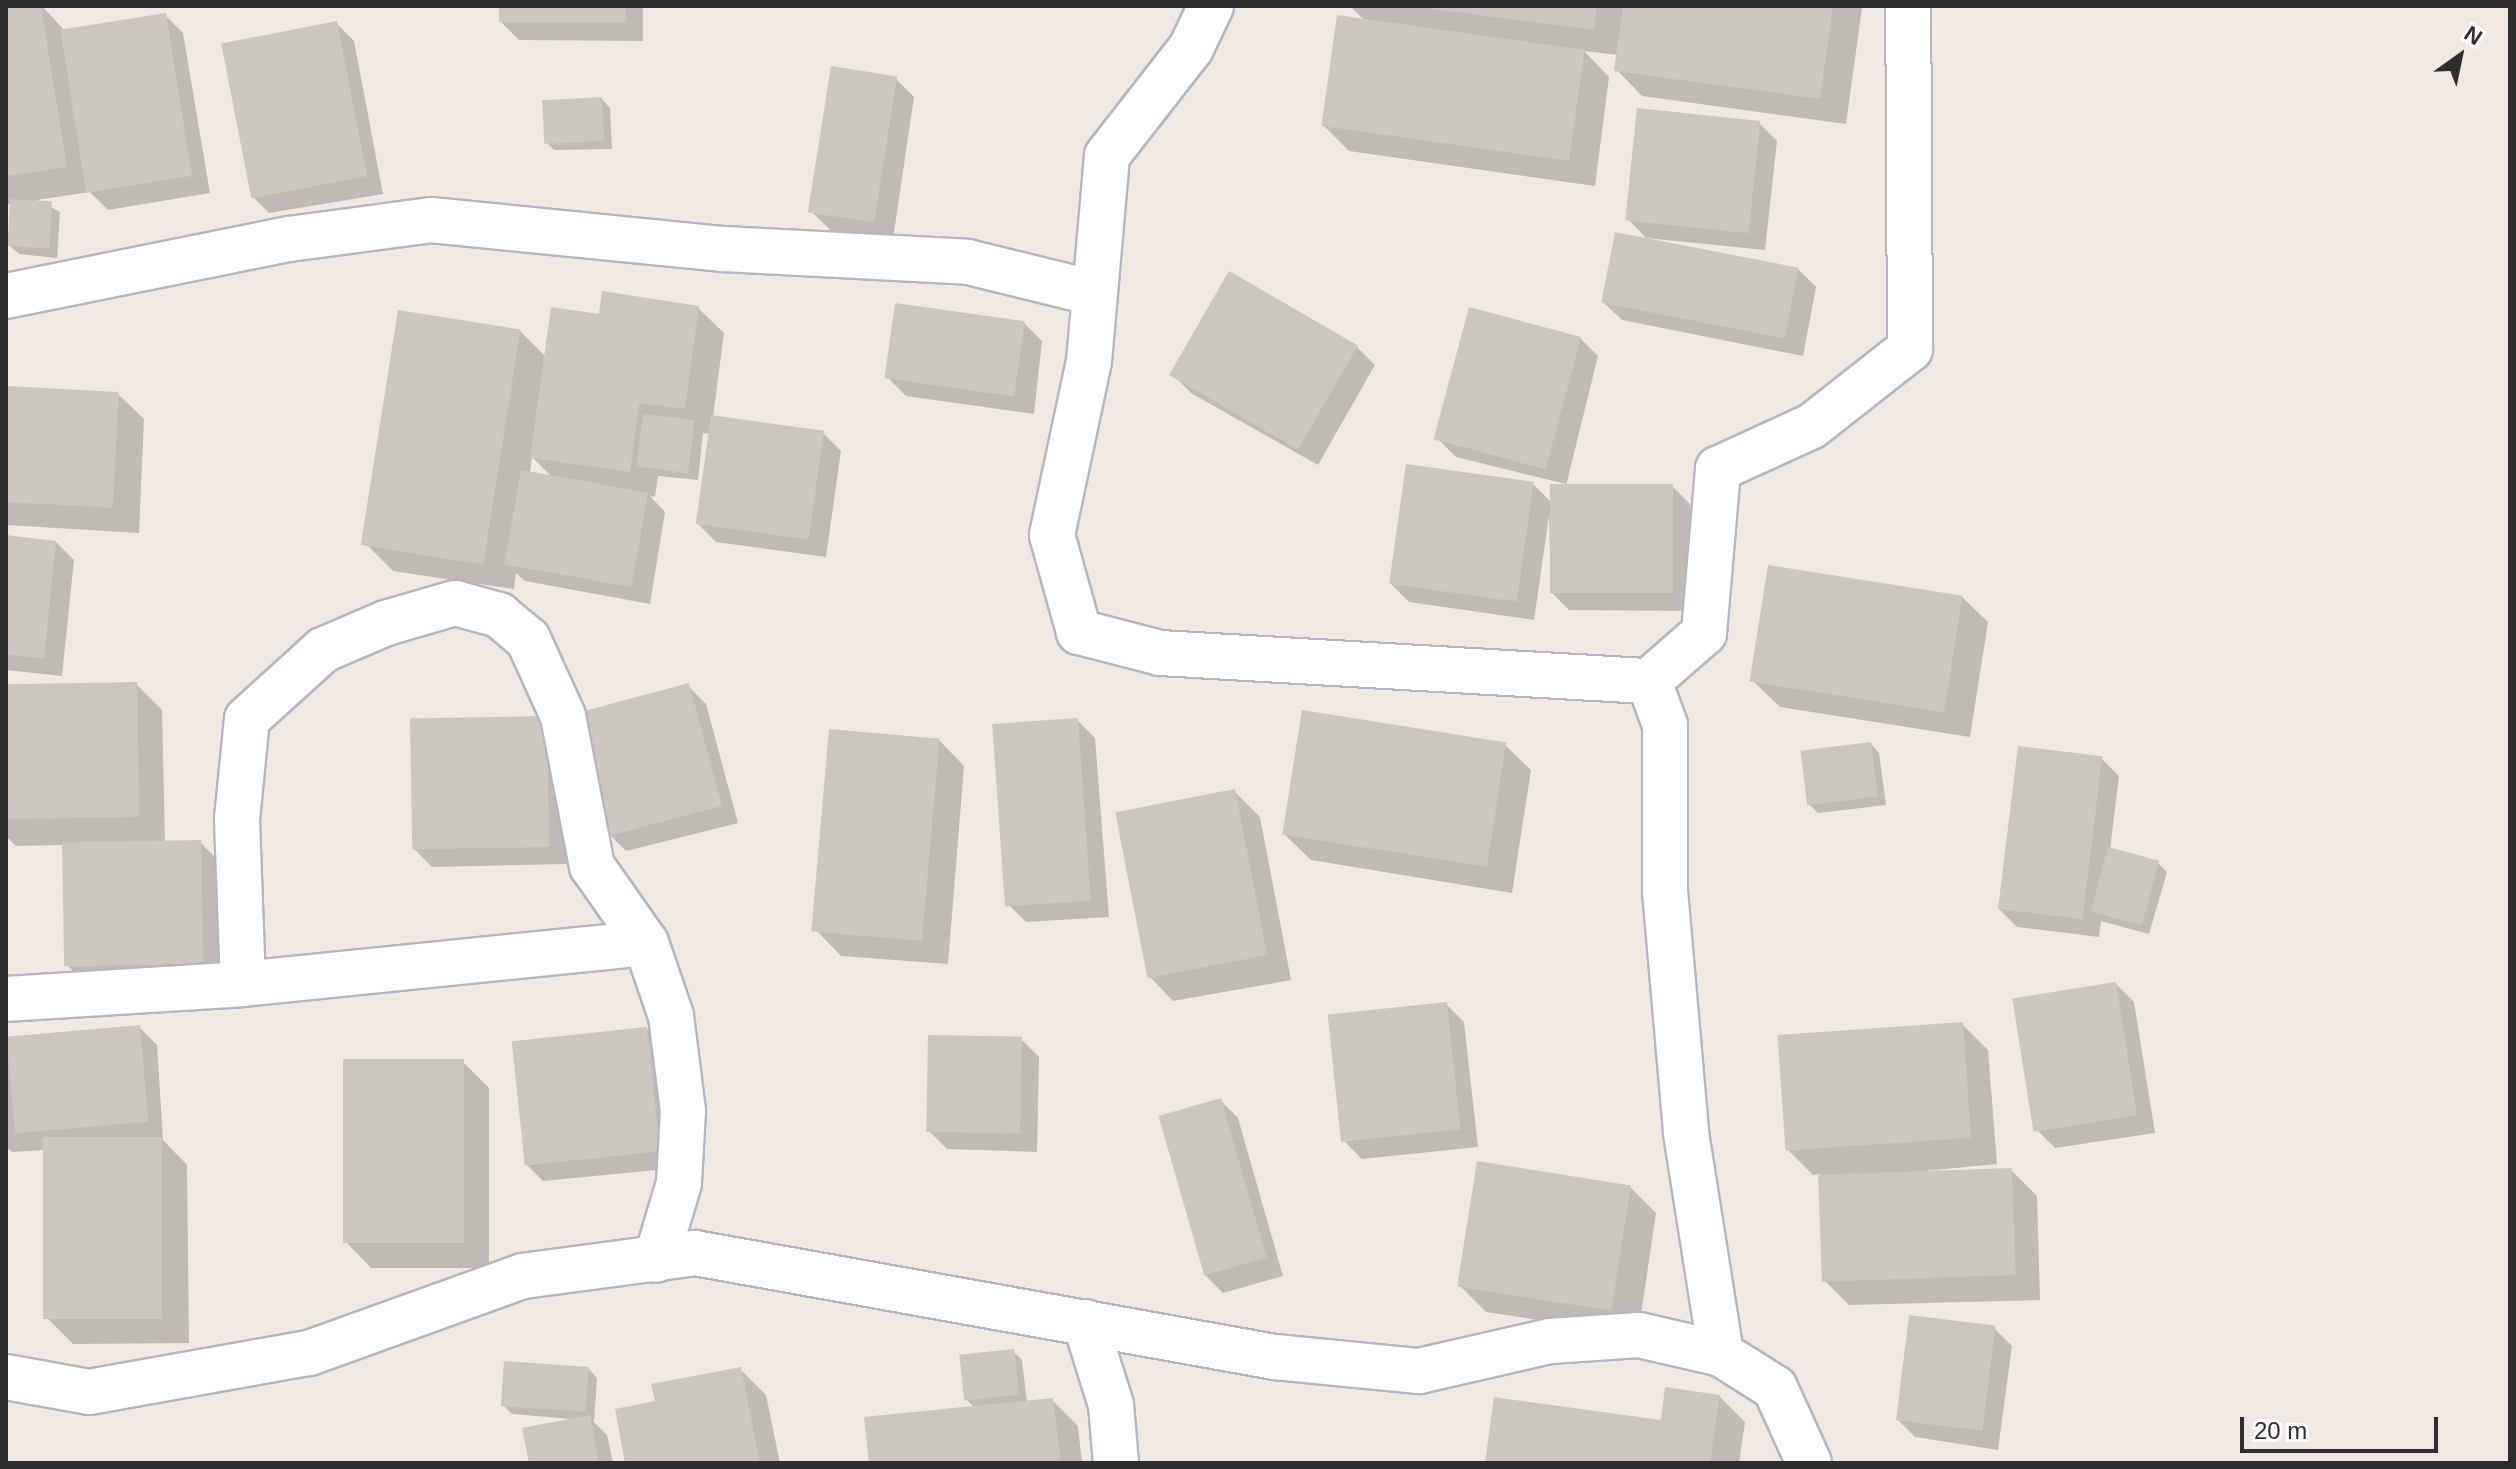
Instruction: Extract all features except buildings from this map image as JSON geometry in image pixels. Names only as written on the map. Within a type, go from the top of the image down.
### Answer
[{"type":"street","points":[[1211,6],[1191,48],[1107,156],[1089,361],[1052,535],[1079,632],[1160,653],[1649,681],[1704,633],[1718,469],[1812,426],[1910,349],[1908,6]]},
{"type":"street","points":[[6,296],[289,239],[431,220],[724,249],[968,262],[1094,293]]},
{"type":"street","points":[[243,984],[237,819],[247,719],[323,650],[386,623],[455,603],[499,615],[528,639],[563,716],[592,866],[646,943],[671,1016],[683,1111],[679,1183],[656,1260]]},
{"type":"street","points":[[1649,681],[1665,725],[1665,891],[1686,1133],[1721,1354]]},
{"type":"street","points":[[6,999],[243,984],[646,943]]},
{"type":"street","points":[[6,1377],[89,1392],[309,1353],[523,1276],[695,1253],[1275,1357],[1419,1371],[1550,1341],[1639,1335],[1721,1354],[1775,1388],[1809,1463]]},
{"type":"street","points":[[1085,1322],[1111,1405],[1116,1463]]}]
